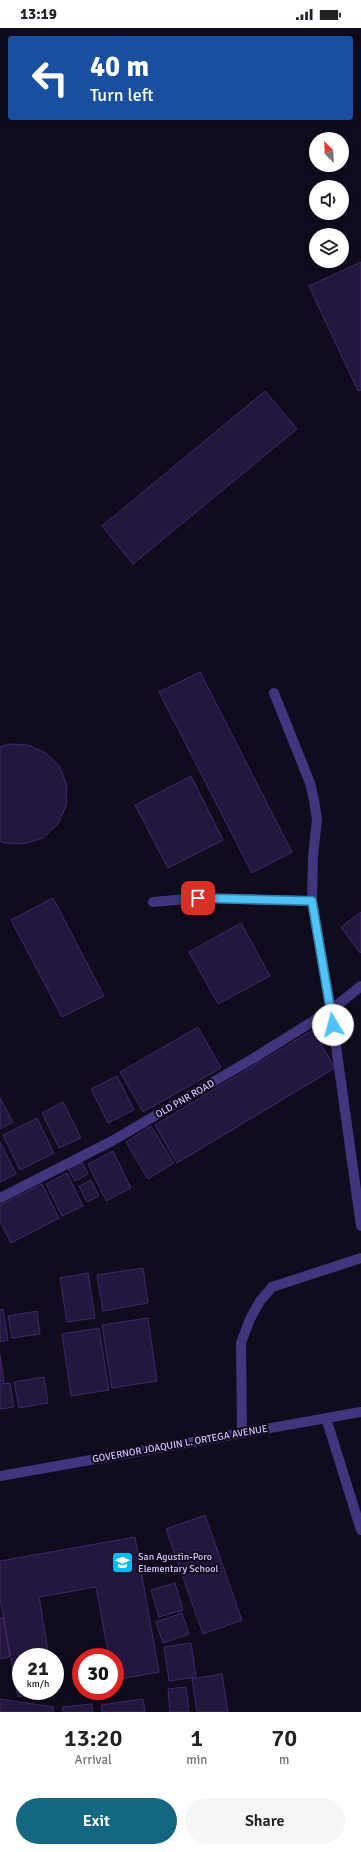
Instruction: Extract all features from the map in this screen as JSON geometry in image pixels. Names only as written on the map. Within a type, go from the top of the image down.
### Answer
[{"type":"street","points":[[274,693],[310,783],[314,800],[317,820],[313,856],[312,901],[331,1010],[361,1226]]},
{"type":"street","points":[[153,902],[198,898],[312,901]]},
{"type":"street","name":"OLD PNR ROAD","points":[[0,1198],[112,1141],[254,1058],[331,1010],[361,986]]},
{"type":"street","points":[[242,1433],[241,1343],[250,1319],[260,1301],[272,1288],[361,1258]]},
{"type":"street","name":"GOVERNOR JOAQUIN L. ORTEGA AVENUE","points":[[0,1476],[361,1412]]},
{"type":"street","points":[[326,1418],[361,1530]]},
{"type":"building","points":[[361,262],[361,390],[358,391],[309,286]]},
{"type":"building","points":[[265,391],[297,429],[133,564],[102,526]]},
{"type":"building","points":[[200,672],[292,852],[252,873],[159,692]]},
{"type":"building","points":[[8,744],[28,745],[46,753],[60,767],[67,786],[66,806],[58,824],[43,838],[24,844],[4,843],[0,841],[0,747]]},
{"type":"building","points":[[191,776],[223,840],[168,868],[135,805]]},
{"type":"building","points":[[53,898],[104,996],[62,1017],[11,920]]},
{"type":"building","points":[[361,912],[361,952],[360,953],[341,927]]},
{"type":"building","points":[[241,923],[270,976],[218,1004],[189,952]]},
{"type":"building","points":[[198,1027],[221,1068],[143,1112],[120,1072]]},
{"type":"building","points":[[313,1030],[335,1068],[177,1163],[155,1125]]},
{"type":"building","points":[[117,1076],[134,1110],[108,1123],[91,1089]]},
{"type":"building","points":[[0,1098],[13,1122],[0,1129]]},
{"type":"building","points":[[63,1102],[81,1138],[59,1148],[42,1113]]},
{"type":"building","points":[[37,1118],[54,1153],[20,1170],[3,1135]]},
{"type":"building","points":[[151,1126],[174,1163],[148,1179],[126,1142]]},
{"type":"building","points":[[0,1142],[16,1174],[0,1182]]},
{"type":"building","points":[[113,1151],[131,1188],[106,1201],[88,1164]]},
{"type":"building","points":[[82,1162],[88,1174],[75,1181],[68,1169]]},
{"type":"building","points":[[67,1173],[83,1206],[62,1216],[46,1184]]},
{"type":"building","points":[[91,1180],[99,1196],[87,1202],[79,1186]]},
{"type":"building","points":[[42,1184],[59,1218],[11,1243],[0,1221],[0,1205]]},
{"type":"building","points":[[143,1268],[148,1303],[103,1311],[97,1275]]},
{"type":"building","points":[[88,1273],[95,1318],[67,1322],[60,1278]]},
{"type":"building","points":[[3,1309],[8,1340],[0,1342],[0,1310]]},
{"type":"building","points":[[37,1311],[40,1334],[12,1338],[8,1316]]},
{"type":"building","points":[[148,1318],[157,1381],[112,1388],[102,1325]]},
{"type":"building","points":[[99,1328],[109,1390],[71,1396],[62,1334]]},
{"type":"building","points":[[0,1355],[4,1381],[0,1382]]},
{"type":"building","points":[[44,1377],[48,1403],[19,1408],[14,1382]]},
{"type":"building","points":[[10,1383],[14,1407],[0,1409],[0,1384]]},
{"type":"building","points":[[205,1515],[242,1620],[203,1634],[166,1529]]},
{"type":"building","points":[[135,1537],[159,1672],[124,1678],[124,1648],[107,1648],[96,1587],[39,1597],[48,1648],[12,1648],[12,1664],[0,1598],[0,1561]]},
{"type":"building","points":[[175,1583],[183,1610],[159,1617],[151,1590]]},
{"type":"building","points":[[182,1613],[189,1634],[163,1643],[156,1622]]},
{"type":"building","points":[[0,1618],[3,1618],[10,1657],[0,1659]]},
{"type":"building","points":[[191,1643],[196,1677],[169,1681],[164,1647]]},
{"type":"building","points":[[222,1674],[228,1712],[197,1712],[192,1679]]},
{"type":"building","points":[[186,1687],[189,1712],[170,1712],[168,1689]]},
{"type":"building","points":[[0,1699],[54,1707],[53,1712],[0,1712]]},
{"type":"building","points":[[143,1699],[145,1712],[102,1712],[101,1705]]},
{"type":"building","points":[[92,1704],[93,1712],[63,1712],[63,1707]]},
{"type":"place","name":"San Agustin-Poro Elementary School","points":[[122,1563]]},
{"type":"route","points":[[198,898],[312,901],[333,1025]]}]
